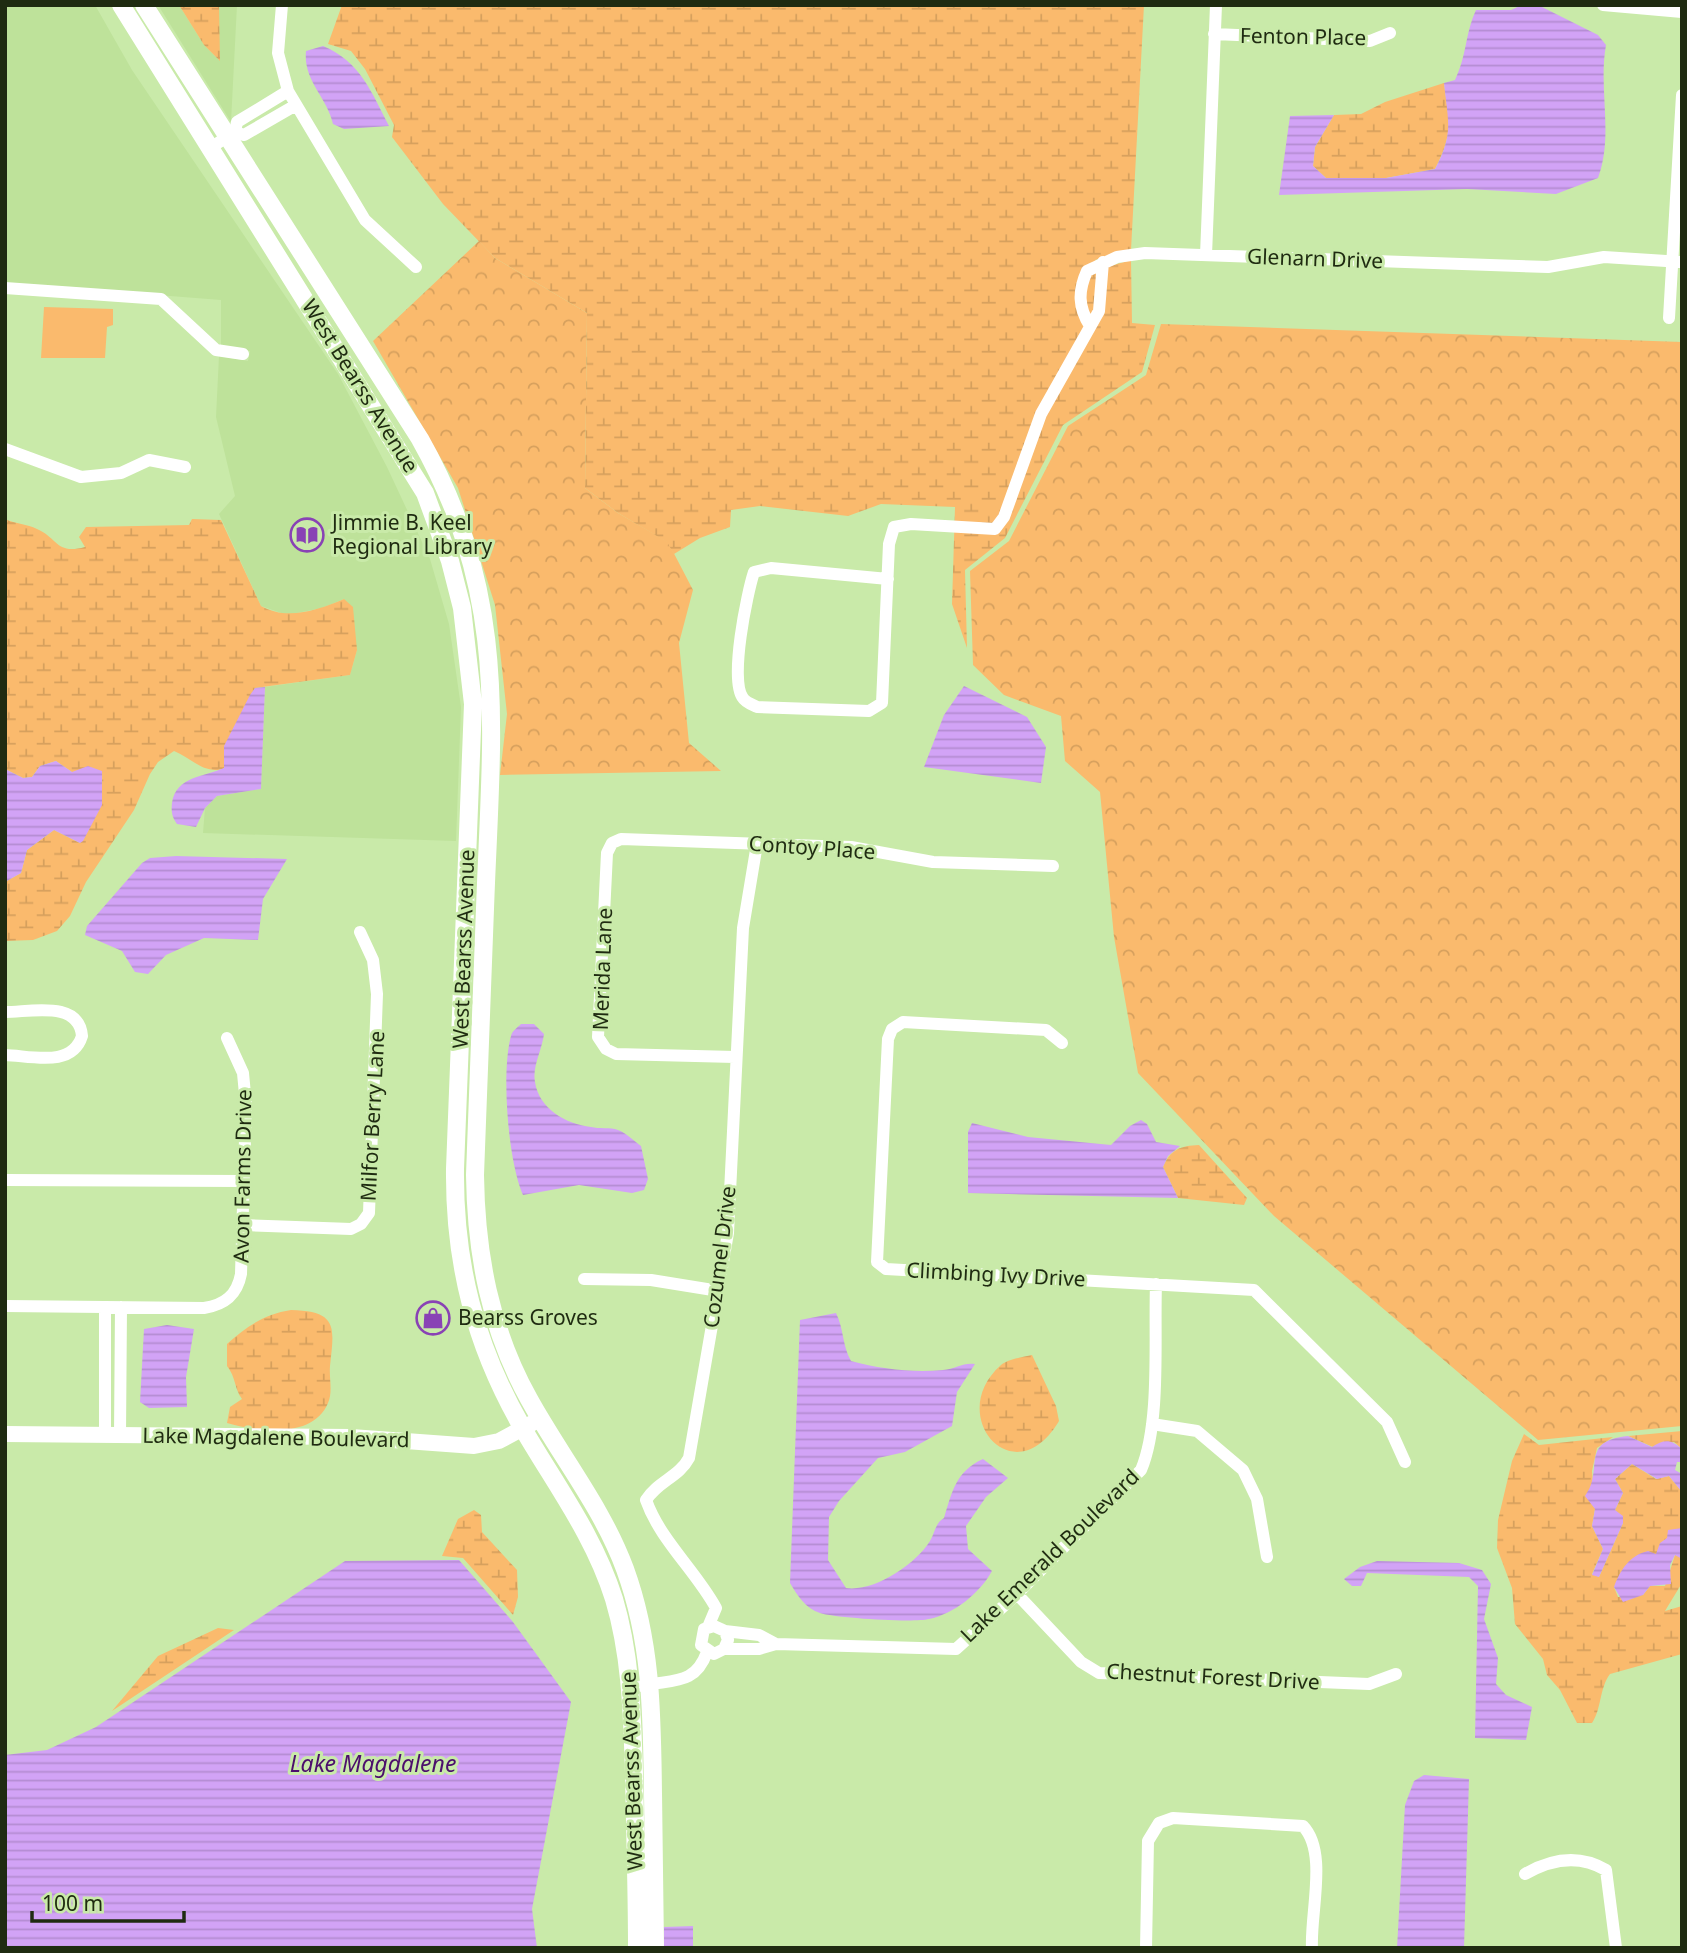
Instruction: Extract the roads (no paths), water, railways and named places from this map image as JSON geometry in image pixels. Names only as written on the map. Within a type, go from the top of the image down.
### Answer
[{"type":"main road","name":"West Bearss Avenue","points":[[121,5],[372,404],[435,515],[454,573],[466,626],[472,732],[455,1168],[456,1222],[461,1270],[473,1319],[492,1370],[523,1429],[582,1522],[614,1600],[631,1688],[638,1948]]},
{"type":"main road","name":"West Bearss Avenue","points":[[144,5],[231,134],[420,439],[443,483],[477,581],[488,637],[492,689],[475,1175],[477,1234],[486,1286],[499,1332],[516,1373],[540,1419],[592,1499],[611,1536],[635,1602],[652,1684],[655,1948]]},
{"type":"main road","points":[[372,404],[392,410],[430,473],[443,483]]},
{"type":"street","points":[[282,5],[278,53],[288,91],[365,220],[416,267]]},
{"type":"street","points":[[1206,255],[1216,5]]},
{"type":"street","points":[[1603,5],[1682,12]]},
{"type":"street","name":"Fenton Place","points":[[1214,34],[1370,41],[1390,33]]},
{"type":"street","points":[[210,148],[231,134],[237,122],[288,91]]},
{"type":"street","points":[[1669,318],[1677,261],[1682,95]]},
{"type":"street","points":[[231,134],[244,135],[296,105]]},
{"type":"street","name":"Glenarn Drive","points":[[1103,262],[1145,253],[1548,267],[1604,257],[1677,261]]},
{"type":"street","points":[[1090,326],[1084,316],[1079,295],[1087,271],[1103,262]]},
{"type":"street","points":[[888,579],[771,568],[754,572],[747,592],[737,684],[743,699],[757,707],[869,711],[882,703],[888,579],[889,544],[894,527],[911,524],[995,529],[1004,517],[1041,414],[1099,311],[1103,262]]},
{"type":"street","points":[[5,288],[161,299],[216,350],[243,354]]},
{"type":"street","points":[[5,449],[81,477],[121,473],[149,460],[185,467]]},
{"type":"street","name":"Contoy Place","points":[[612,843],[621,839],[851,847],[933,862],[1053,866]]},
{"type":"street","name":"Merida Lane","points":[[612,843],[607,853],[598,1037],[606,1049],[616,1054],[735,1057]]},
{"type":"street","name":"Cozumel Drive","points":[[708,1627],[716,1608],[706,1590],[652,1517],[646,1500],[653,1489],[682,1472],[689,1458],[719,1291],[728,1233],[743,928],[757,844]]},
{"type":"street","name":"Milfor Berry Lane","points":[[243,1225],[351,1229],[361,1224],[369,1213],[377,993],[373,960],[360,932]]},
{"type":"street","points":[[5,1012],[65,1012],[77,1021],[82,1036],[75,1051],[61,1057],[5,1055]]},
{"type":"street","name":"Climbing Ivy Drive","points":[[1062,1043],[1046,1030],[903,1022],[892,1029],[888,1039],[877,1262],[886,1269],[1254,1290],[1388,1422],[1405,1462]]},
{"type":"street","name":"Avon Farms Drive","points":[[5,1306],[204,1308],[227,1301],[239,1284],[243,1225],[245,1086],[239,1061],[227,1038]]},
{"type":"street","points":[[5,1180],[244,1181]]},
{"type":"street","points":[[584,1279],[652,1280],[719,1291]]},
{"type":"street","name":"Lake Emerald Boulevard","points":[[724,1649],[759,1648],[776,1644],[956,1649],[1017,1594],[1141,1470],[1147,1455],[1152,1424],[1156,1284]]},
{"type":"street","points":[[105,1307],[105,1358],[113,1435]]},
{"type":"street","points":[[113,1435],[121,1358],[121,1307]]},
{"type":"street","points":[[105,1358],[121,1358]]},
{"type":"street","name":"Lake Magdalene Boulevard","points":[[5,1434],[351,1437],[474,1446],[499,1441],[540,1419]]},
{"type":"street","points":[[1152,1424],[1197,1431],[1243,1470],[1256,1499],[1267,1557]]},
{"type":"street","name":"Chestnut Forest Drive","points":[[1017,1594],[1081,1662],[1099,1673],[1369,1684],[1396,1674]]},
{"type":"street","points":[[631,1688],[688,1678],[701,1668],[707,1652],[700,1638],[708,1627],[717,1626],[725,1631],[728,1640],[724,1649],[714,1654],[707,1652]]},
{"type":"street","name":"Lake Emerald Boulevard","points":[[725,1631],[760,1635],[776,1644]]},
{"type":"street","points":[[1146,1948],[1148,1841],[1159,1823],[1173,1818],[1303,1826],[1313,1836],[1316,1855],[1312,1948]]},
{"type":"street","points":[[1525,1874],[1549,1860],[1591,1861],[1606,1870],[1616,1948]]},
{"type":"water","points":[[1522,5],[1538,5],[1598,35],[1606,45],[1605,145],[1598,178],[1556,194],[1467,189],[1279,195],[1290,116],[1334,115],[1315,147],[1313,166],[1326,178],[1386,178],[1435,169],[1445,146],[1448,127],[1444,83],[1455,80],[1476,10],[1511,10]]},
{"type":"water","points":[[323,46],[336,52],[356,69],[389,126],[344,129],[333,124],[306,62],[306,51]]},
{"type":"water","points":[[964,686],[1027,717],[1046,747],[1041,783],[924,767],[944,715]]},
{"type":"water","points":[[265,687],[261,789],[217,796],[205,808],[196,827],[177,824],[173,817],[172,803],[179,787],[192,779],[224,768],[224,746],[250,695],[255,688]]},
{"type":"water","points":[[56,761],[72,772],[88,766],[102,771],[102,805],[83,841],[80,843],[54,830],[27,850],[21,873],[5,882],[5,769],[23,778],[32,777],[40,766]]},
{"type":"water","points":[[176,856],[287,859],[263,899],[258,940],[204,938],[166,955],[148,974],[135,972],[122,951],[85,935],[87,926],[142,863],[150,858]]},
{"type":"water","points":[[521,1024],[534,1024],[544,1034],[534,1076],[542,1100],[563,1119],[594,1128],[618,1130],[641,1146],[648,1179],[644,1190],[632,1193],[579,1185],[523,1195],[513,1161],[506,1093],[511,1036]]},
{"type":"water","points":[[1141,1120],[1147,1124],[1156,1142],[1180,1146],[1168,1156],[1163,1167],[1178,1198],[968,1193],[968,1132],[972,1123],[1028,1137],[1111,1145],[1130,1126]]},
{"type":"water","points":[[836,1313],[851,1361],[909,1371],[943,1370],[975,1364],[957,1392],[952,1426],[905,1452],[878,1458],[839,1501],[829,1517],[828,1560],[846,1588],[869,1586],[893,1575],[923,1550],[944,1518],[956,1483],[974,1464],[983,1459],[1008,1478],[986,1497],[966,1526],[968,1549],[992,1571],[981,1587],[965,1601],[948,1612],[929,1619],[892,1620],[820,1613],[806,1605],[790,1583],[800,1320]]},
{"type":"water","points":[[167,1325],[194,1329],[186,1377],[187,1407],[149,1408],[140,1402],[144,1329]]},
{"type":"water","points":[[1628,1436],[1652,1447],[1667,1441],[1682,1449],[1682,1462],[1677,1462],[1675,1470],[1682,1474],[1682,1492],[1669,1476],[1657,1479],[1632,1464],[1615,1479],[1623,1493],[1615,1510],[1623,1516],[1623,1523],[1599,1577],[1592,1575],[1603,1549],[1592,1526],[1595,1509],[1585,1496],[1591,1486],[1598,1450],[1613,1439]]},
{"type":"water","points":[[1682,1528],[1682,1559],[1675,1555],[1670,1565],[1671,1584],[1650,1586],[1643,1595],[1623,1602],[1614,1587],[1626,1564],[1648,1551],[1656,1554],[1660,1543],[1667,1538],[1668,1530]]},
{"type":"water","name":"Lake Magdalene","points":[[459,1560],[513,1622],[571,1702],[532,1909],[537,1948],[5,1948],[5,1755],[47,1750],[96,1727],[345,1561]]},
{"type":"water","points":[[1377,1561],[1459,1563],[1482,1570],[1491,1584],[1484,1619],[1498,1658],[1496,1684],[1506,1695],[1532,1707],[1526,1740],[1475,1738],[1478,1586],[1469,1577],[1367,1573],[1361,1586],[1352,1586],[1344,1579],[1360,1567]]},
{"type":"water","points":[[1424,1775],[1469,1779],[1464,1948],[1397,1948],[1405,1805],[1414,1781]]},
{"type":"water","points":[[693,1926],[693,1948],[664,1948],[664,1927]]},
{"type":"place","name":"Jimmie B. Keel Regional Library","points":[[307,535]]},
{"type":"place","name":"Bearss Groves","points":[[433,1318]]}]
